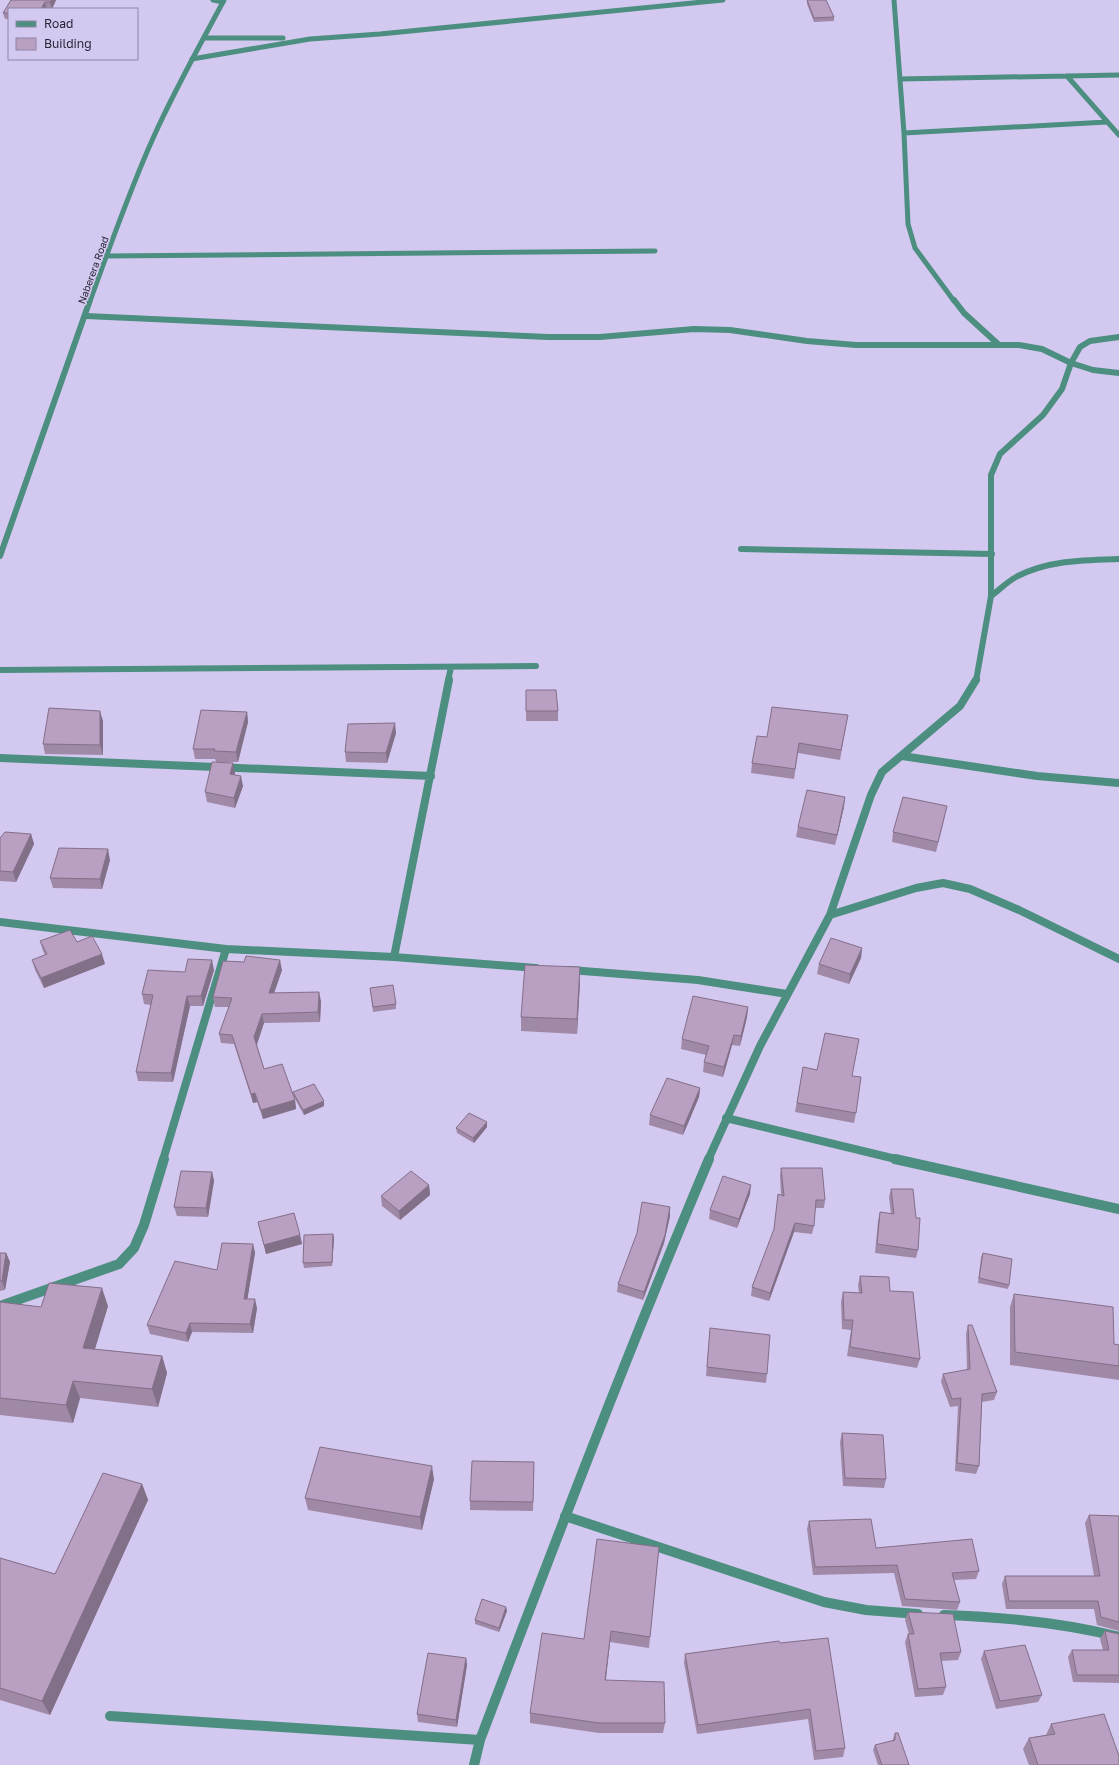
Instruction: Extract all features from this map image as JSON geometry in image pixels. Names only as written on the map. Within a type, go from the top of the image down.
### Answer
[{"type":"street","points":[[212,0],[223,1]]},
{"type":"street","points":[[204,38],[310,39],[380,34],[723,0]]},
{"type":"street","points":[[894,0],[904,133],[908,224],[915,248],[932,273],[964,313],[998,344]]},
{"type":"street","name":"Naberera Road","points":[[0,556],[106,256],[154,136],[192,59],[223,1]]},
{"type":"street","points":[[192,59],[310,39]]},
{"type":"street","points":[[900,78],[1119,75]]},
{"type":"street","points":[[1067,76],[1119,135]]},
{"type":"street","points":[[904,133],[1107,122]]},
{"type":"street","points":[[106,256],[655,251]]},
{"type":"street","points":[[86,316],[548,337],[600,337],[694,329],[730,330],[807,341],[856,345],[998,344],[1042,349],[1071,363],[1093,370],[1119,373]]},
{"type":"street","points":[[474,1765],[480,1740],[565,1516],[656,1285],[726,1118],[787,994],[830,915],[871,795],[882,772],[960,706],[975,683],[982,655],[991,596],[991,475],[1000,454],[1043,415],[1062,389],[1071,363],[1080,347],[1090,341],[1119,337]]},
{"type":"street","points":[[741,550],[992,554]]},
{"type":"street","points":[[991,596],[1017,576],[1044,566],[1089,560],[1119,559]]},
{"type":"street","points":[[0,670],[536,666]]},
{"type":"street","points":[[394,957],[431,776],[451,667]]},
{"type":"street","points":[[902,756],[1000,772],[1076,781],[1119,783]]},
{"type":"street","points":[[0,758],[431,776]]},
{"type":"street","points":[[830,915],[916,888],[943,883],[970,890],[1019,910],[1119,959]]},
{"type":"street","points":[[0,922],[226,949],[394,957],[545,968]]},
{"type":"street","points":[[0,1306],[119,1264],[134,1248],[144,1225],[226,949]]},
{"type":"street","points":[[560,969],[698,980],[787,994]]},
{"type":"street","points":[[726,1118],[833,1145],[1119,1209]]},
{"type":"street","points":[[565,1516],[824,1602],[866,1610],[1018,1618],[1065,1624],[1119,1637]]},
{"type":"street","points":[[110,1716],[480,1740]]},
{"type":"building","points":[[11,0],[52,0],[50,2],[45,2],[42,8],[8,8],[8,13],[3,13]]},
{"type":"building","points":[[807,0],[826,0],[834,17],[814,18]]},
{"type":"building","points":[[526,690],[556,690],[558,711],[526,711]]},
{"type":"building","points":[[772,707],[848,715],[841,750],[799,743],[795,769],[752,763],[757,736],[767,737]]},
{"type":"building","points":[[49,708],[100,711],[100,745],[43,744]]},
{"type":"building","points":[[201,710],[247,712],[236,752],[214,751],[215,749],[193,749]]},
{"type":"building","points":[[395,723],[386,753],[345,752],[348,724]]},
{"type":"building","points":[[212,762],[233,763],[230,774],[241,776],[234,798],[205,792]]},
{"type":"building","points":[[807,790],[845,797],[837,835],[798,827]]},
{"type":"building","points":[[903,797],[947,806],[938,842],[893,832]]},
{"type":"building","points":[[5,832],[31,834],[13,872],[0,871],[0,838]]},
{"type":"building","points":[[59,848],[108,849],[100,879],[50,878]]},
{"type":"building","points":[[70,930],[77,942],[92,936],[102,954],[41,978],[32,960],[47,954],[40,941]]},
{"type":"building","points":[[831,938],[862,948],[850,974],[819,964]]},
{"type":"building","points":[[246,956],[280,960],[269,993],[319,992],[318,1012],[262,1014],[254,1037],[264,1069],[282,1064],[295,1100],[261,1110],[255,1093],[251,1094],[232,1035],[219,1034],[232,998],[213,997],[223,961],[244,962]]},
{"type":"building","points":[[188,959],[212,960],[201,996],[187,996],[171,1073],[136,1072],[153,995],[142,994],[148,970],[185,972]]},
{"type":"building","points":[[525,965],[580,967],[577,1019],[521,1017]]},
{"type":"building","points":[[393,985],[396,1004],[373,1007],[370,988]]},
{"type":"building","points":[[693,996],[748,1007],[741,1036],[734,1035],[724,1067],[704,1062],[709,1046],[682,1039]]},
{"type":"building","points":[[825,1033],[859,1039],[852,1076],[861,1077],[856,1113],[797,1103],[803,1067],[817,1070]]},
{"type":"building","points":[[667,1078],[700,1088],[684,1126],[650,1115]]},
{"type":"building","points":[[314,1084],[324,1101],[303,1110],[293,1092]]},
{"type":"building","points":[[469,1113],[487,1122],[473,1138],[456,1128]]},
{"type":"building","points":[[781,1168],[822,1168],[825,1200],[816,1200],[814,1226],[795,1223],[770,1293],[752,1287],[774,1229],[778,1194],[784,1196]]},
{"type":"building","points":[[181,1171],[212,1172],[206,1208],[174,1207]]},
{"type":"building","points":[[411,1171],[429,1185],[399,1211],[381,1196]]},
{"type":"building","points":[[723,1176],[751,1185],[739,1219],[710,1210]]},
{"type":"building","points":[[891,1189],[913,1189],[916,1218],[920,1218],[918,1250],[877,1244],[880,1212],[894,1214]]},
{"type":"building","points":[[642,1202],[670,1207],[665,1235],[644,1292],[618,1284],[637,1233]]},
{"type":"building","points":[[294,1213],[300,1235],[264,1245],[258,1222]]},
{"type":"building","points":[[333,1234],[332,1262],[303,1263],[304,1235]]},
{"type":"building","points":[[222,1243],[253,1244],[244,1299],[255,1299],[250,1324],[190,1323],[186,1333],[147,1325],[175,1261],[217,1270]]},
{"type":"building","points":[[0,1253],[6,1253],[2,1281],[0,1281]]},
{"type":"building","points":[[983,1253],[1012,1259],[1009,1285],[979,1278]]},
{"type":"building","points":[[860,1276],[889,1277],[890,1291],[913,1292],[920,1359],[850,1347],[853,1320],[844,1320],[843,1292],[862,1293]]},
{"type":"building","points":[[49,1283],[102,1288],[83,1348],[162,1356],[152,1389],[73,1381],[66,1405],[0,1398],[0,1302],[41,1307]]},
{"type":"building","points":[[1014,1294],[1113,1307],[1114,1344],[1119,1345],[1119,1366],[1015,1352]]},
{"type":"building","points":[[968,1325],[972,1325],[997,1392],[982,1394],[979,1466],[957,1463],[961,1398],[952,1399],[943,1374],[970,1369]]},
{"type":"building","points":[[710,1328],[770,1335],[767,1374],[707,1367]]},
{"type":"building","points":[[842,1433],[883,1435],[886,1479],[845,1478]]},
{"type":"building","points":[[320,1447],[432,1466],[420,1517],[305,1498]]},
{"type":"building","points":[[472,1461],[534,1462],[533,1502],[470,1501]]},
{"type":"building","points":[[103,1473],[142,1484],[42,1701],[0,1688],[0,1558],[55,1574]]},
{"type":"building","points":[[1089,1515],[1119,1516],[1119,1622],[1101,1617],[1098,1601],[1009,1601],[1005,1576],[1100,1576]]},
{"type":"building","points":[[871,1519],[876,1548],[972,1539],[979,1571],[952,1573],[960,1602],[905,1599],[897,1565],[815,1567],[809,1521]]},
{"type":"building","points":[[597,1539],[659,1547],[650,1637],[611,1631],[605,1680],[664,1682],[665,1723],[599,1723],[530,1713],[542,1633],[584,1639]]},
{"type":"building","points":[[482,1599],[506,1607],[499,1628],[475,1620]]},
{"type":"building","points":[[908,1612],[953,1614],[961,1652],[940,1653],[946,1687],[918,1689],[908,1634],[914,1634]]},
{"type":"building","points":[[1105,1631],[1119,1634],[1119,1675],[1077,1675],[1072,1650],[1109,1650]]},
{"type":"building","points":[[828,1638],[845,1748],[816,1751],[810,1709],[698,1725],[685,1654],[779,1641],[780,1643]]},
{"type":"building","points":[[1025,1645],[1042,1695],[1000,1701],[984,1651]]},
{"type":"building","points":[[428,1653],[466,1658],[456,1720],[417,1714]]},
{"type":"building","points":[[1104,1714],[1119,1756],[1119,1765],[1038,1765],[1029,1738],[1055,1734],[1051,1724]]},
{"type":"building","points":[[895,1733],[898,1733],[909,1765],[882,1765],[875,1745],[895,1740]]}]
